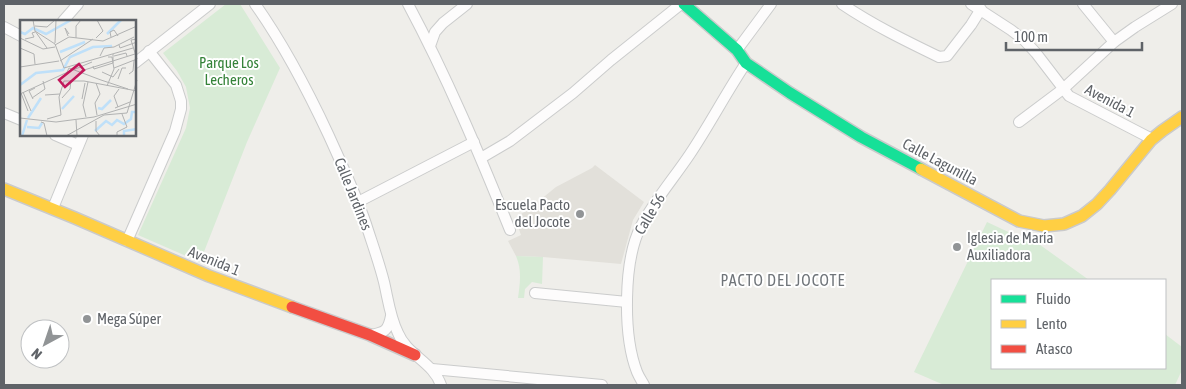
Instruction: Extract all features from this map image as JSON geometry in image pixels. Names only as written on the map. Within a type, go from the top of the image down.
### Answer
[{"type":"street","points":[[64,20],[78,4]]},
{"type":"street","points":[[136,62],[210,4]]},
{"type":"street","name":"Calle Jardines","points":[[255,4],[312,99],[358,202],[384,280],[391,315],[402,342],[432,369],[441,385]]},
{"type":"street","points":[[408,4],[430,46],[474,142],[510,230]]},
{"type":"street","points":[[430,46],[435,32],[443,23],[467,4]]},
{"type":"street","points":[[737,50],[772,4]]},
{"type":"street","points":[[842,4],[879,27],[939,58],[947,56],[971,25],[976,6]]},
{"type":"street","points":[[1083,4],[1114,42]]},
{"type":"street","points":[[481,158],[510,141],[573,93],[611,60],[689,5]]},
{"type":"street","name":"Calle Lagunilla","points":[[689,5],[737,50],[746,63],[821,113],[861,137],[1019,221],[1032,225],[1048,227],[1060,225],[1073,221],[1085,214],[1106,195],[1152,139],[1182,117]]},
{"type":"street","points":[[1019,122],[1062,89],[1114,42],[1168,5]]},
{"type":"street","name":"Avenida 1","points":[[976,6],[1024,40],[1069,96],[1152,139]]},
{"type":"street","points":[[4,27],[20,35]]},
{"type":"street","points":[[127,240],[175,131],[181,109],[181,101],[176,85],[149,51]]},
{"type":"street","name":"Calle 56","points":[[644,385],[633,361],[627,302],[630,263],[636,237],[652,208],[690,154],[746,63]]},
{"type":"street","points":[[4,113],[20,120]]},
{"type":"street","points":[[57,136],[78,146]]},
{"type":"street","points":[[52,208],[83,136]]},
{"type":"street","points":[[358,202],[474,142]]},
{"type":"street","name":"Avenida 1","points":[[4,189],[232,286],[371,335],[416,355]]},
{"type":"street","points":[[535,293],[627,302]]},
{"type":"street","points":[[371,335],[386,330],[390,324],[391,315]]},
{"type":"street","points":[[432,369],[602,385]]},
{"type":"shaded area","name":"Escuela Pacto del Jocote","points":[[595,165],[644,202],[633,220],[621,264],[516,256],[508,241],[521,235],[515,218],[556,187]]},
{"type":"green space","name":"Parque Los Lecheros","points":[[226,4],[240,4],[280,68],[247,142],[200,262],[138,235],[186,128],[190,108],[186,87],[177,71],[163,53]]},
{"type":"green space","points":[[987,222],[1021,238],[1036,242],[1088,279],[991,279],[991,369],[1166,369],[1166,335],[1182,347],[1182,370],[1175,385],[944,385],[914,372]]},
{"type":"green space","points":[[516,256],[543,257],[542,284],[532,282],[525,289],[524,298],[518,298],[520,271]]},
{"type":"traffic: fast","points":[[684,4],[737,50],[746,63],[861,137],[921,169]]},
{"type":"traffic: slow","points":[[921,169],[1019,221],[1044,226],[1064,224],[1082,216],[1097,204],[1151,140],[1182,117]]},
{"type":"traffic: slow","points":[[4,189],[209,276],[292,307]]},
{"type":"traffic: jam","points":[[292,307],[370,335],[415,355]]},
{"type":"place","name":"Escuela Pacto del Jocote","points":[[580,214]]},
{"type":"place","name":"Iglesia de María Auxiliadora","points":[[957,247]]},
{"type":"place","name":"Mega Súper","points":[[87,319]]},
{"type":"district","name":"PACTO DEL JOCOTE","points":[[783,280]]}]
